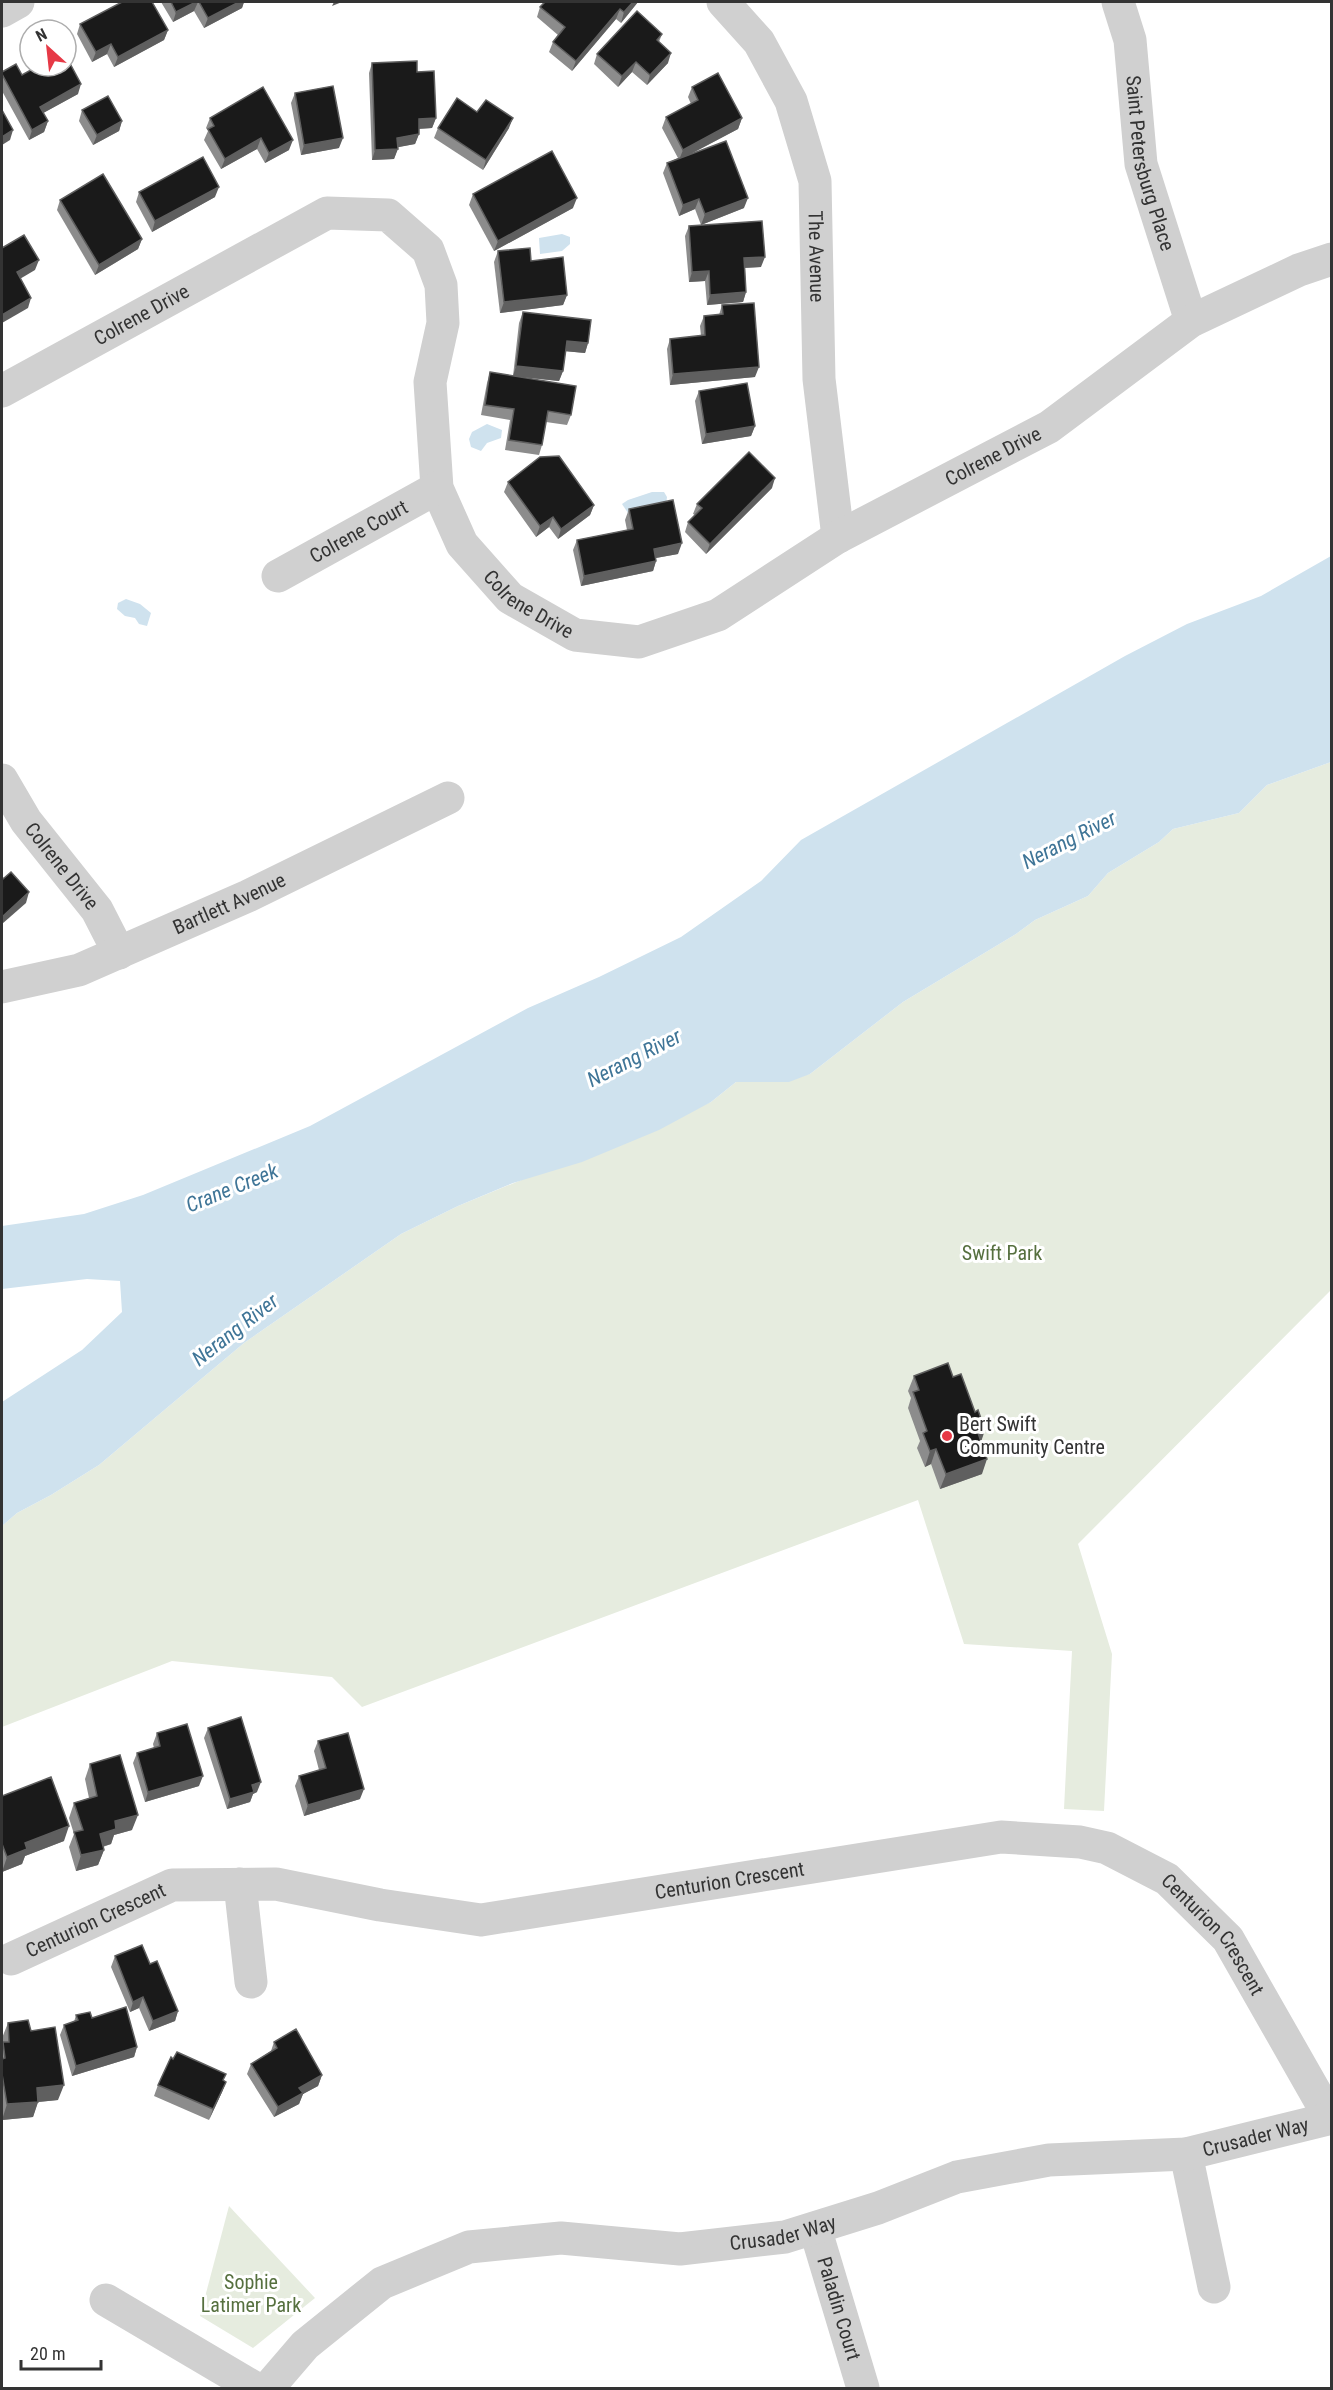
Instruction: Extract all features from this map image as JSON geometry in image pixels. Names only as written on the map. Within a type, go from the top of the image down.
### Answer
[{"type":"street","points":[[2,10],[18,2]]},
{"type":"street","name":"The Avenue","points":[[723,2],[759,42],[791,101],[815,182],[819,379],[838,537]]},
{"type":"street","name":"Saint Petersburg Place","points":[[1118,2],[1130,40],[1141,164],[1191,321]]},
{"type":"street","name":"Colrene Drive","points":[[2,391],[327,213],[388,215],[428,250],[441,285],[443,323],[430,382],[437,488],[462,544],[510,598],[576,635],[639,642],[718,615],[838,537],[1049,427],[1191,321],[1299,270],[1332,259]]},
{"type":"street","name":"Colrene Court","points":[[278,576],[437,488]]},
{"type":"street","name":"Colrene Drive","points":[[2,780],[26,821],[97,910],[119,953]]},
{"type":"street","name":"Bartlett Avenue","points":[[2,987],[79,970],[248,896],[448,798]]},
{"type":"street","name":"Centurion Crescent","points":[[11,1959],[171,1885],[276,1884],[380,1905],[482,1920],[1001,1837],[1080,1842],[1107,1848],[1167,1879],[1228,1939],[1331,2118]]},
{"type":"street","points":[[240,1884],[251,1982]]},
{"type":"street","name":"Crusader Way","points":[[268,2388],[305,2345],[382,2283],[470,2247],[561,2238],[680,2249],[785,2236],[878,2208],[957,2177],[1049,2160],[1186,2154],[1331,2118]]},
{"type":"street","points":[[1186,2154],[1214,2287]]},
{"type":"street","name":"Paladin Court","points":[[815,2228],[863,2388]]},
{"type":"street","points":[[106,2300],[255,2388]]},
{"type":"green space","name":"Swift Park","points":[[1331,762],[1331,1290],[1078,1544],[1112,1654],[1104,1811],[1064,1809],[1072,1651],[964,1644],[918,1500],[362,1707],[332,1677],[172,1661],[2,1727],[2,1526],[17,1513],[99,1465],[244,1343],[401,1234],[458,1206],[711,1102],[736,1082],[810,1074],[903,1002],[1016,934],[1035,920],[1088,896],[1108,873],[1159,842],[1173,829],[1239,813],[1267,785]]},
{"type":"green space","name":"Sophie Latimer Park","points":[[229,2206],[315,2298],[253,2348],[200,2316]]},
{"type":"water","points":[[562,234],[570,237],[570,244],[562,251],[540,254],[539,238]]},
{"type":"water","points":[[487,424],[502,430],[501,438],[487,443],[481,451],[471,447],[469,439],[472,432]]},
{"type":"water","points":[[652,492],[664,492],[667,497],[666,505],[628,513],[622,504],[628,500]]},
{"type":"water","points":[[1331,556],[1331,762],[1267,785],[1239,813],[1173,829],[1159,842],[1108,873],[1088,896],[1035,920],[1016,934],[903,1002],[810,1074],[789,1082],[736,1082],[711,1102],[659,1130],[582,1162],[513,1183],[458,1206],[401,1234],[244,1343],[99,1465],[17,1513],[2,1526],[2,1402],[82,1350],[122,1312],[120,1281],[87,1279],[2,1289],[2,1226],[84,1214],[143,1195],[310,1126],[528,1008],[681,937],[761,881],[801,840],[1125,656],[1187,624],[1261,596]]},
{"type":"water","points":[[126,599],[140,604],[151,613],[147,626],[139,624],[135,618],[125,616],[117,609],[118,603]]},
{"type":"building","points":[[122,2],[152,2],[168,30],[118,57],[111,44],[96,52],[80,24]]},
{"type":"building","points":[[171,2],[196,2],[176,12]]},
{"type":"building","points":[[199,2],[239,2],[208,18]]},
{"type":"building","points":[[545,2],[633,2],[624,12],[620,9],[576,61],[553,42],[565,27],[540,7]]},
{"type":"building","points":[[637,11],[662,34],[657,40],[671,53],[650,75],[636,62],[622,76],[597,54]]},
{"type":"building","points":[[417,61],[417,72],[434,71],[436,118],[419,119],[419,134],[397,138],[398,149],[375,150],[372,63]]},
{"type":"building","points":[[16,64],[18,78],[78,78],[81,84],[40,107],[48,121],[32,130],[2,74]]},
{"type":"building","points":[[718,73],[742,118],[683,150],[666,117],[698,100],[692,87]]},
{"type":"building","points":[[333,86],[343,138],[304,145],[295,93]]},
{"type":"building","points":[[263,87],[293,140],[269,153],[261,138],[225,159],[208,129],[214,126],[210,118]]},
{"type":"building","points":[[108,96],[122,121],[97,135],[82,110]]},
{"type":"building","points":[[457,98],[477,112],[486,100],[513,118],[486,160],[438,128]]},
{"type":"building","points":[[2,110],[13,130],[2,137]]},
{"type":"building","points":[[726,141],[748,198],[705,214],[699,199],[683,205],[667,163]]},
{"type":"building","points":[[552,151],[577,198],[498,241],[473,194]]},
{"type":"building","points":[[203,157],[219,187],[155,221],[139,192]]},
{"type":"building","points":[[103,174],[142,239],[99,265],[60,200]]},
{"type":"building","points":[[762,221],[765,257],[744,258],[746,292],[710,295],[709,271],[692,272],[689,226]]},
{"type":"building","points":[[24,235],[39,260],[17,272],[31,298],[2,315],[2,248]]},
{"type":"building","points":[[530,248],[531,261],[563,257],[567,295],[504,302],[498,251]]},
{"type":"building","points":[[754,303],[759,367],[673,374],[670,339],[705,335],[704,316],[723,314],[722,305]]},
{"type":"building","points":[[523,312],[591,320],[588,343],[567,341],[563,371],[516,366]]},
{"type":"building","points":[[490,372],[576,386],[571,415],[548,411],[542,445],[509,440],[514,409],[485,405]]},
{"type":"building","points":[[747,383],[755,426],[706,434],[699,391]]},
{"type":"building","points":[[749,452],[775,478],[710,544],[688,522],[702,508],[697,504]]},
{"type":"building","points":[[559,456],[594,505],[561,529],[553,517],[540,526],[508,482],[540,457]]},
{"type":"building","points":[[673,500],[682,543],[654,549],[656,561],[584,576],[577,540],[633,529],[629,509]]},
{"type":"building","points":[[11,872],[29,892],[2,917],[2,876],[3,879]]},
{"type":"building","name":"Bert Swift Community Centre","points":[[948,1363],[953,1377],[961,1374],[975,1412],[978,1410],[985,1430],[978,1433],[987,1459],[946,1474],[936,1449],[930,1451],[923,1433],[927,1431],[913,1392],[919,1390],[914,1376]]},
{"type":"building","points":[[241,1717],[261,1782],[252,1785],[254,1792],[230,1799],[208,1728]]},
{"type":"building","points":[[187,1724],[203,1776],[148,1792],[137,1753],[160,1746],[157,1733]]},
{"type":"building","points":[[348,1733],[364,1789],[308,1805],[299,1776],[326,1768],[318,1741]]},
{"type":"building","points":[[120,1755],[138,1815],[115,1821],[116,1829],[100,1834],[104,1850],[81,1855],[74,1832],[83,1830],[74,1803],[97,1796],[90,1764]]},
{"type":"building","points":[[51,1777],[69,1826],[25,1843],[27,1849],[7,1857],[2,1844],[2,1796]]},
{"type":"building","points":[[142,1945],[150,1964],[157,1961],[178,2011],[153,2021],[143,1997],[133,2002],[115,1956]]},
{"type":"building","points":[[126,2007],[137,2047],[76,2066],[64,2025],[78,2020],[76,2015],[90,2012],[92,2018]]},
{"type":"building","points":[[28,2020],[31,2031],[55,2027],[64,2085],[37,2088],[38,2102],[7,2104],[2,2074],[2,2059],[5,2058],[3,2042],[9,2042],[8,2023]]},
{"type":"building","points":[[296,2029],[322,2075],[299,2088],[303,2093],[278,2107],[251,2064],[277,2048],[274,2042]]},
{"type":"building","points":[[177,2052],[226,2074],[223,2080],[226,2082],[213,2109],[158,2085],[171,2057],[173,2059]]},
{"type":"place","name":"Bert Swift Community Centre","points":[[947,1436]]},
{"type":"water label","name":"Nerang River","points":[[1069,840]]},
{"type":"water label","name":"Nerang River","points":[[634,1058]]},
{"type":"water label","name":"Crane Creek","points":[[232,1188]]},
{"type":"water label","name":"Nerang River","points":[[235,1330]]}]
